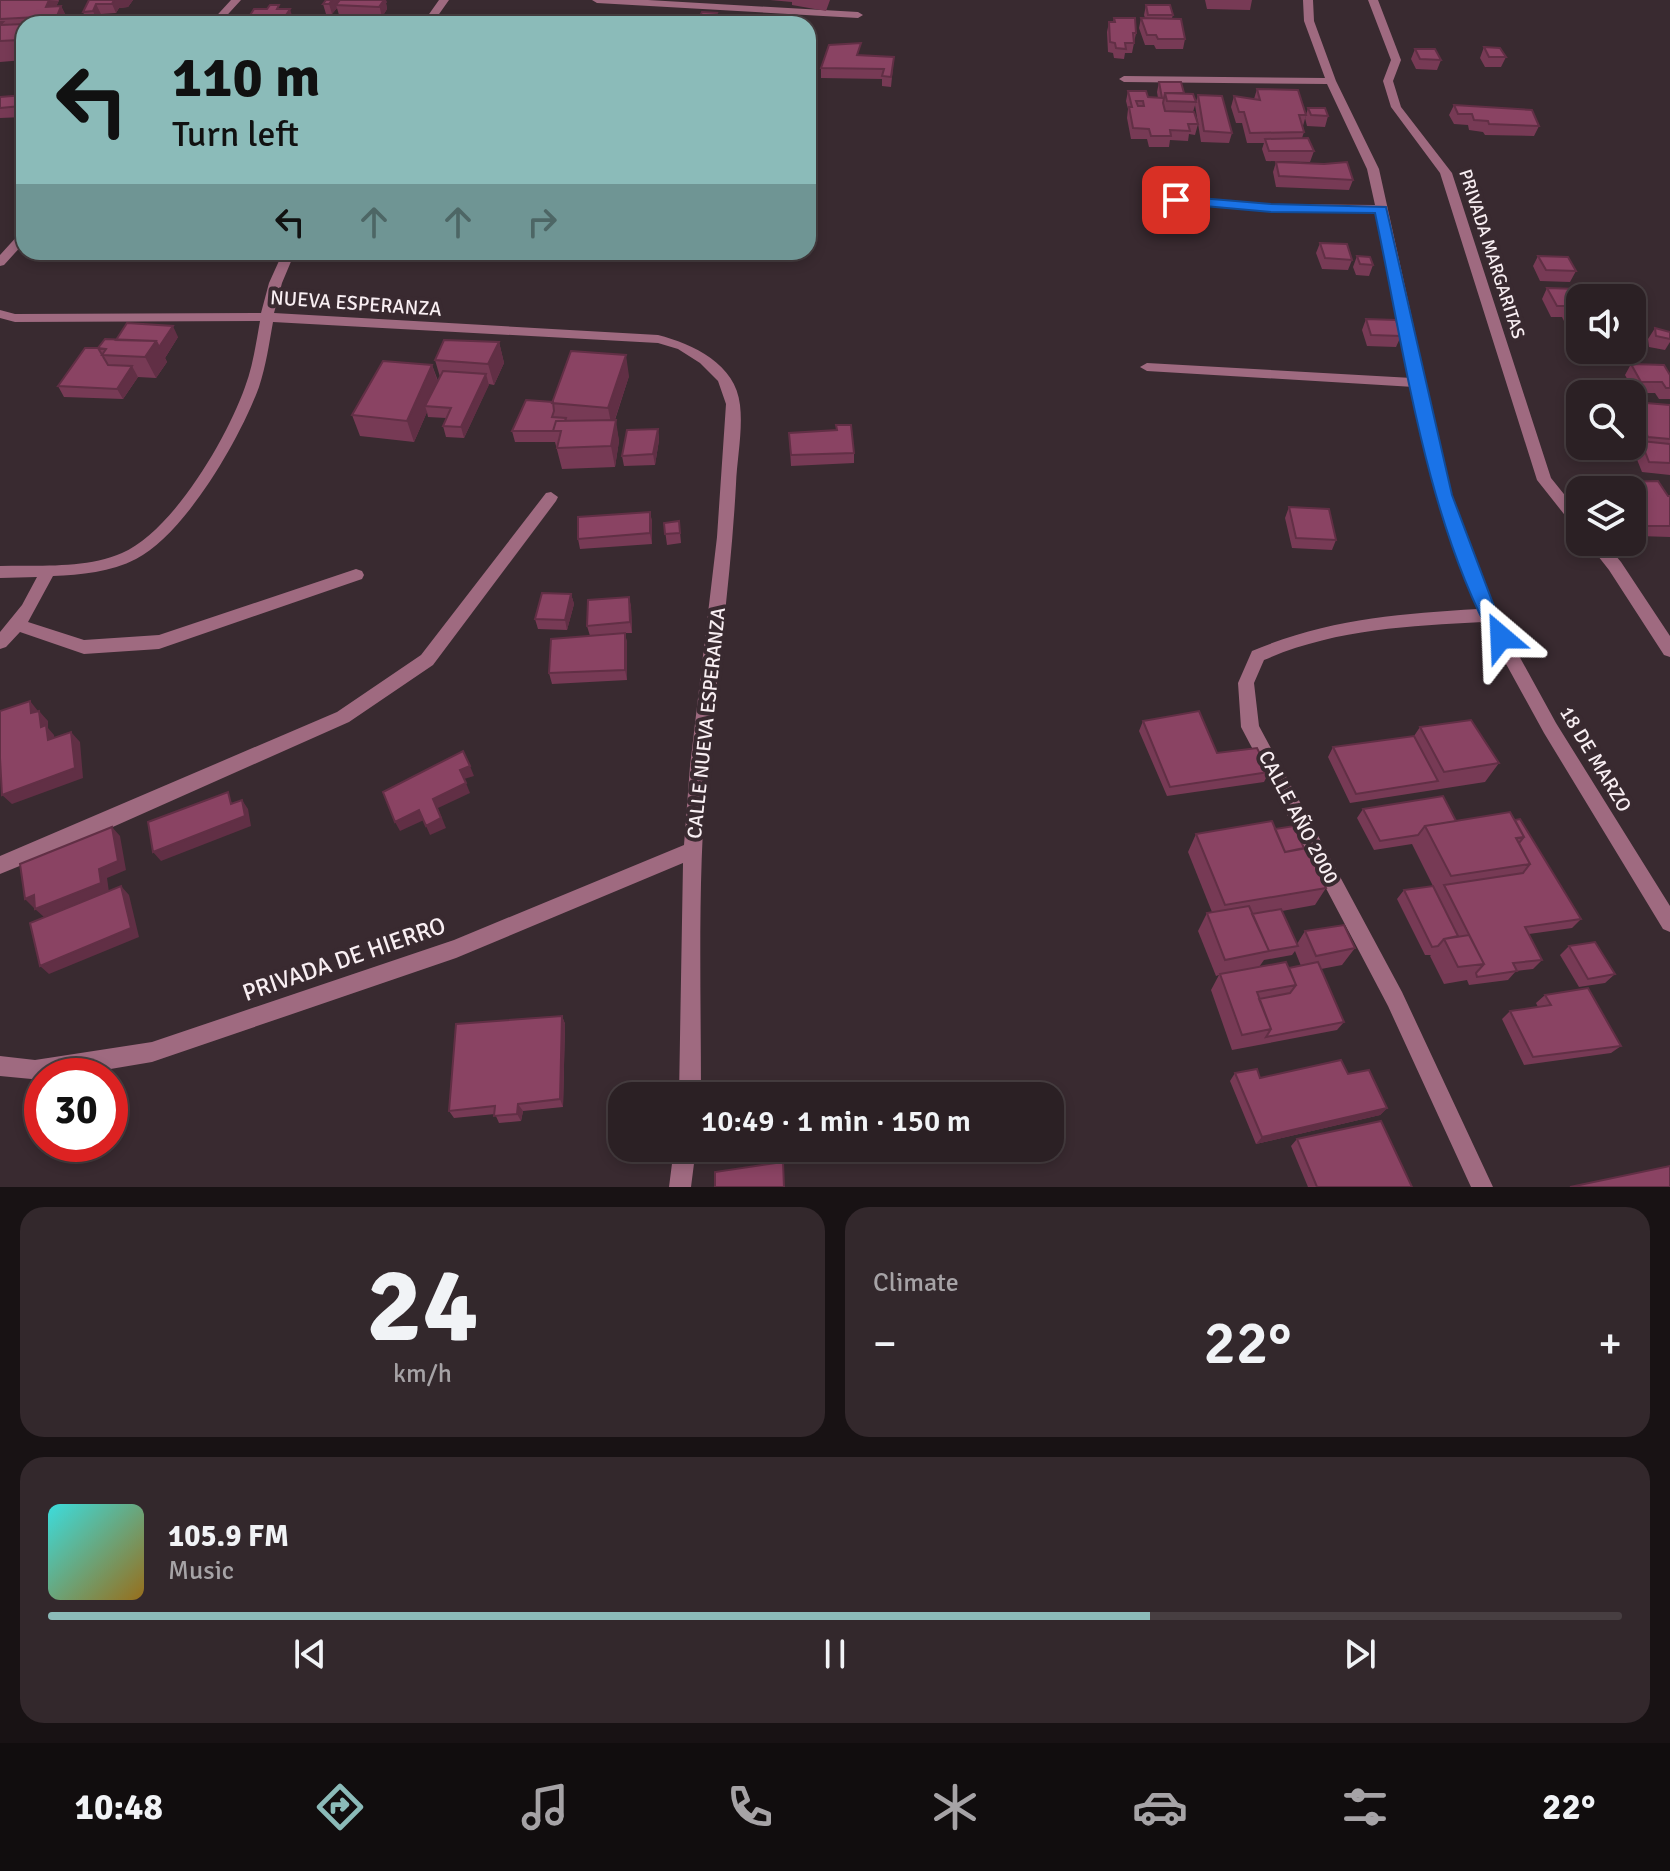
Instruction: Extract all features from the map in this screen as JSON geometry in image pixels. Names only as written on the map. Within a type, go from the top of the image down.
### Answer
[{"type":"street","points":[[221,16],[236,0]]},
{"type":"street","points":[[597,0],[858,15]]},
{"type":"street","name":"18 DE MARZO","points":[[1308,0],[1309,21],[1331,81],[1373,169],[1444,495],[1488,615],[1550,728],[1670,923]]},
{"type":"street","name":"PRIVADA MARGARITAS","points":[[1373,0],[1396,60],[1388,81],[1396,107],[1446,173],[1544,480],[1566,507]]},
{"type":"street","points":[[1124,79],[1331,81]]},
{"type":"street","points":[[1176,200],[1271,208],[1381,209]]},
{"type":"street","points":[[0,262],[16,245]]},
{"type":"street","points":[[0,572],[105,566],[131,557],[170,528],[189,504],[256,378],[265,317],[277,275],[285,260]]},
{"type":"street","name":"NUEVA ESPERANZA","points":[[0,314],[15,318],[265,317],[658,339],[683,346],[705,360]]},
{"type":"street","name":"CALLE NUEVA ESPERANZA","points":[[690,1082],[693,850],[699,766],[725,537],[733,404],[724,379],[705,360]]},
{"type":"street","points":[[1147,367],[1420,383]]},
{"type":"street","points":[[0,865],[343,717],[427,660],[551,497]]},
{"type":"street","points":[[1607,556],[1670,650]]},
{"type":"street","points":[[0,642],[18,625],[39,594],[47,571]]},
{"type":"street","points":[[18,625],[84,647],[159,642],[356,575]]},
{"type":"street","name":"CALLE AÑO 2000","points":[[1482,1187],[1395,999],[1250,727],[1246,683],[1258,656],[1293,639],[1357,623],[1488,615]]},
{"type":"street","name":"PRIVADA DE HIERRO","points":[[0,1066],[35,1071],[152,1052],[456,949],[693,850]]},
{"type":"street","points":[[680,1187],[683,1162]]},
{"type":"building","points":[[0,0],[49,0],[46,7],[61,6],[57,16],[0,19]]},
{"type":"building","points":[[89,0],[114,0],[112,4],[96,4],[93,11],[83,12]]},
{"type":"building","points":[[340,0],[384,0],[379,7],[336,5]]},
{"type":"building","points":[[270,5],[279,5],[277,9],[290,9],[286,16],[250,16],[254,9],[267,9]]},
{"type":"building","points":[[1146,5],[1170,5],[1173,15],[1148,15]]},
{"type":"building","points":[[702,12],[717,13],[715,16],[700,16]]},
{"type":"building","points":[[1114,18],[1135,18],[1134,43],[1125,43],[1126,49],[1116,48],[1115,43],[1110,42],[1109,22],[1115,22]]},
{"type":"building","points":[[1141,18],[1181,19],[1185,39],[1158,39],[1156,35],[1147,35]]},
{"type":"building","points":[[16,24],[16,40],[0,41],[0,25]]},
{"type":"building","points":[[861,43],[857,55],[894,57],[891,77],[882,76],[884,69],[821,68],[829,45]]},
{"type":"building","points":[[1484,47],[1500,48],[1506,57],[1489,57]]},
{"type":"building","points":[[1415,49],[1435,49],[1441,60],[1420,59]]},
{"type":"building","points":[[1159,82],[1181,82],[1184,93],[1165,93],[1165,111],[1194,112],[1198,124],[1188,124],[1190,131],[1170,130],[1171,136],[1151,136],[1149,129],[1133,128],[1128,91],[1146,91],[1148,97],[1162,98]]},
{"type":"building","points":[[1257,89],[1298,90],[1306,115],[1299,115],[1304,132],[1250,133],[1244,112],[1239,112],[1234,96],[1260,100]]},
{"type":"building","points":[[1165,93],[1193,94],[1196,102],[1167,101]]},
{"type":"building","points":[[1198,95],[1222,96],[1232,133],[1204,131]]},
{"type":"building","points":[[16,96],[16,106],[0,108],[0,97]]},
{"type":"building","points":[[1454,105],[1532,110],[1539,126],[1489,124],[1488,121],[1474,120],[1472,114],[1458,114]]},
{"type":"building","points":[[1308,108],[1325,108],[1328,116],[1311,115]]},
{"type":"building","points":[[1308,138],[1314,151],[1269,151],[1265,139]]},
{"type":"building","points":[[1276,162],[1347,162],[1353,180],[1279,176]]},
{"type":"building","points":[[1320,243],[1347,244],[1352,260],[1325,258]]},
{"type":"building","points":[[1357,256],[1370,257],[1373,265],[1360,264]]},
{"type":"building","points":[[1538,256],[1568,257],[1576,271],[1546,270]]},
{"type":"building","points":[[1547,288],[1566,289],[1566,306],[1557,306]]},
{"type":"building","points":[[1366,319],[1396,320],[1401,336],[1371,335]]},
{"type":"building","points":[[127,323],[173,326],[159,347],[156,341],[116,340]]},
{"type":"building","points":[[1655,328],[1670,332],[1670,339],[1656,336]]},
{"type":"building","points":[[105,339],[156,341],[145,357],[102,355],[106,349],[98,348]]},
{"type":"building","points":[[444,340],[499,342],[488,364],[435,360]]},
{"type":"building","points":[[85,348],[98,348],[108,365],[132,366],[117,389],[58,386]]},
{"type":"building","points":[[571,351],[626,355],[608,408],[552,403]]},
{"type":"building","points":[[383,361],[432,365],[407,421],[352,415]]},
{"type":"building","points":[[1631,364],[1664,365],[1670,375],[1670,388],[1662,382],[1640,380]]},
{"type":"building","points":[[443,371],[486,374],[461,427],[443,426],[451,408],[425,406]]},
{"type":"building","points":[[526,400],[553,402],[552,417],[566,418],[565,421],[556,421],[553,431],[512,431]]},
{"type":"building","points":[[1646,403],[1670,405],[1670,439],[1648,437]]},
{"type":"building","points":[[616,420],[611,446],[557,448],[561,431],[553,431],[556,421]]},
{"type":"building","points":[[836,425],[851,425],[854,453],[791,455],[789,433],[837,430]]},
{"type":"building","points":[[658,429],[653,454],[622,456],[627,430]]},
{"type":"building","points":[[1646,442],[1670,444],[1670,463],[1649,462]]},
{"type":"building","points":[[1646,481],[1658,481],[1670,496],[1670,526],[1646,525]]},
{"type":"building","points":[[1289,507],[1329,509],[1336,540],[1296,538]]},
{"type":"building","points":[[650,512],[650,533],[578,539],[578,517]]},
{"type":"building","points":[[679,521],[680,533],[665,534],[664,523]]},
{"type":"building","points":[[542,593],[571,594],[565,620],[535,619]]},
{"type":"building","points":[[629,597],[630,622],[587,626],[588,600]]},
{"type":"building","points":[[625,633],[625,670],[549,673],[551,639]]},
{"type":"building","points":[[30,701],[31,713],[39,711],[41,727],[46,725],[48,740],[71,732],[75,768],[2,795],[0,711]]},
{"type":"building","points":[[1199,711],[1217,753],[1257,748],[1269,772],[1170,787],[1143,721]]},
{"type":"building","points":[[1471,720],[1499,763],[1444,772],[1420,727]]},
{"type":"building","points":[[1414,736],[1438,781],[1356,794],[1333,747]]},
{"type":"building","points":[[463,751],[470,766],[460,770],[466,783],[433,799],[441,818],[426,826],[419,810],[395,822],[383,792]]},
{"type":"building","points":[[228,792],[231,804],[242,800],[245,816],[153,852],[148,822]]},
{"type":"building","points":[[1443,796],[1456,821],[1425,826],[1418,835],[1380,841],[1363,809]]},
{"type":"building","points":[[1510,812],[1524,837],[1516,838],[1530,864],[1451,876],[1425,826]]},
{"type":"building","points":[[1520,819],[1581,919],[1525,927],[1542,960],[1513,963],[1517,971],[1477,977],[1476,973],[1484,964],[1444,885],[1523,873],[1530,864],[1519,843],[1524,837],[1515,820]]},
{"type":"building","points":[[1272,821],[1285,852],[1307,848],[1326,888],[1225,905],[1196,834]]},
{"type":"building","points":[[1294,826],[1304,848],[1285,852],[1275,829]]},
{"type":"building","points":[[112,827],[118,861],[99,869],[101,883],[35,909],[34,895],[25,899],[20,864]]},
{"type":"building","points":[[121,886],[131,928],[40,966],[30,923]]},
{"type":"building","points":[[1433,886],[1458,936],[1444,939],[1438,946],[1432,947],[1404,890]]},
{"type":"building","points":[[1249,906],[1269,951],[1225,960],[1207,913]]},
{"type":"building","points":[[1281,909],[1298,946],[1269,951],[1252,914]]},
{"type":"building","points":[[1344,925],[1355,948],[1316,956],[1305,931]]},
{"type":"building","points":[[1469,935],[1484,964],[1458,967],[1444,939]]},
{"type":"building","points":[[1595,942],[1615,974],[1588,979],[1569,946]]},
{"type":"building","points":[[1286,962],[1296,985],[1257,992],[1271,1029],[1242,1035],[1220,974]]},
{"type":"building","points":[[1318,962],[1344,1022],[1266,1037],[1271,1029],[1259,999],[1290,993],[1296,985],[1289,968]]},
{"type":"building","points":[[1588,988],[1621,1046],[1533,1057],[1510,1011],[1551,1005],[1545,995]]},
{"type":"building","points":[[562,1016],[560,1099],[518,1104],[517,1114],[494,1116],[495,1106],[449,1111],[456,1024]]},
{"type":"building","points":[[1341,1060],[1348,1074],[1369,1070],[1387,1108],[1262,1137],[1235,1073],[1257,1069],[1260,1078]]},
{"type":"building","points":[[1381,1121],[1412,1187],[1317,1187],[1297,1139]]},
{"type":"building","points":[[783,1162],[784,1187],[715,1187],[715,1172]]},
{"type":"building","points":[[1670,1166],[1670,1187],[1570,1187]]},
{"type":"route","points":[[1176,200],[1271,208],[1381,209],[1444,495],[1488,615],[1501,637]]}]
